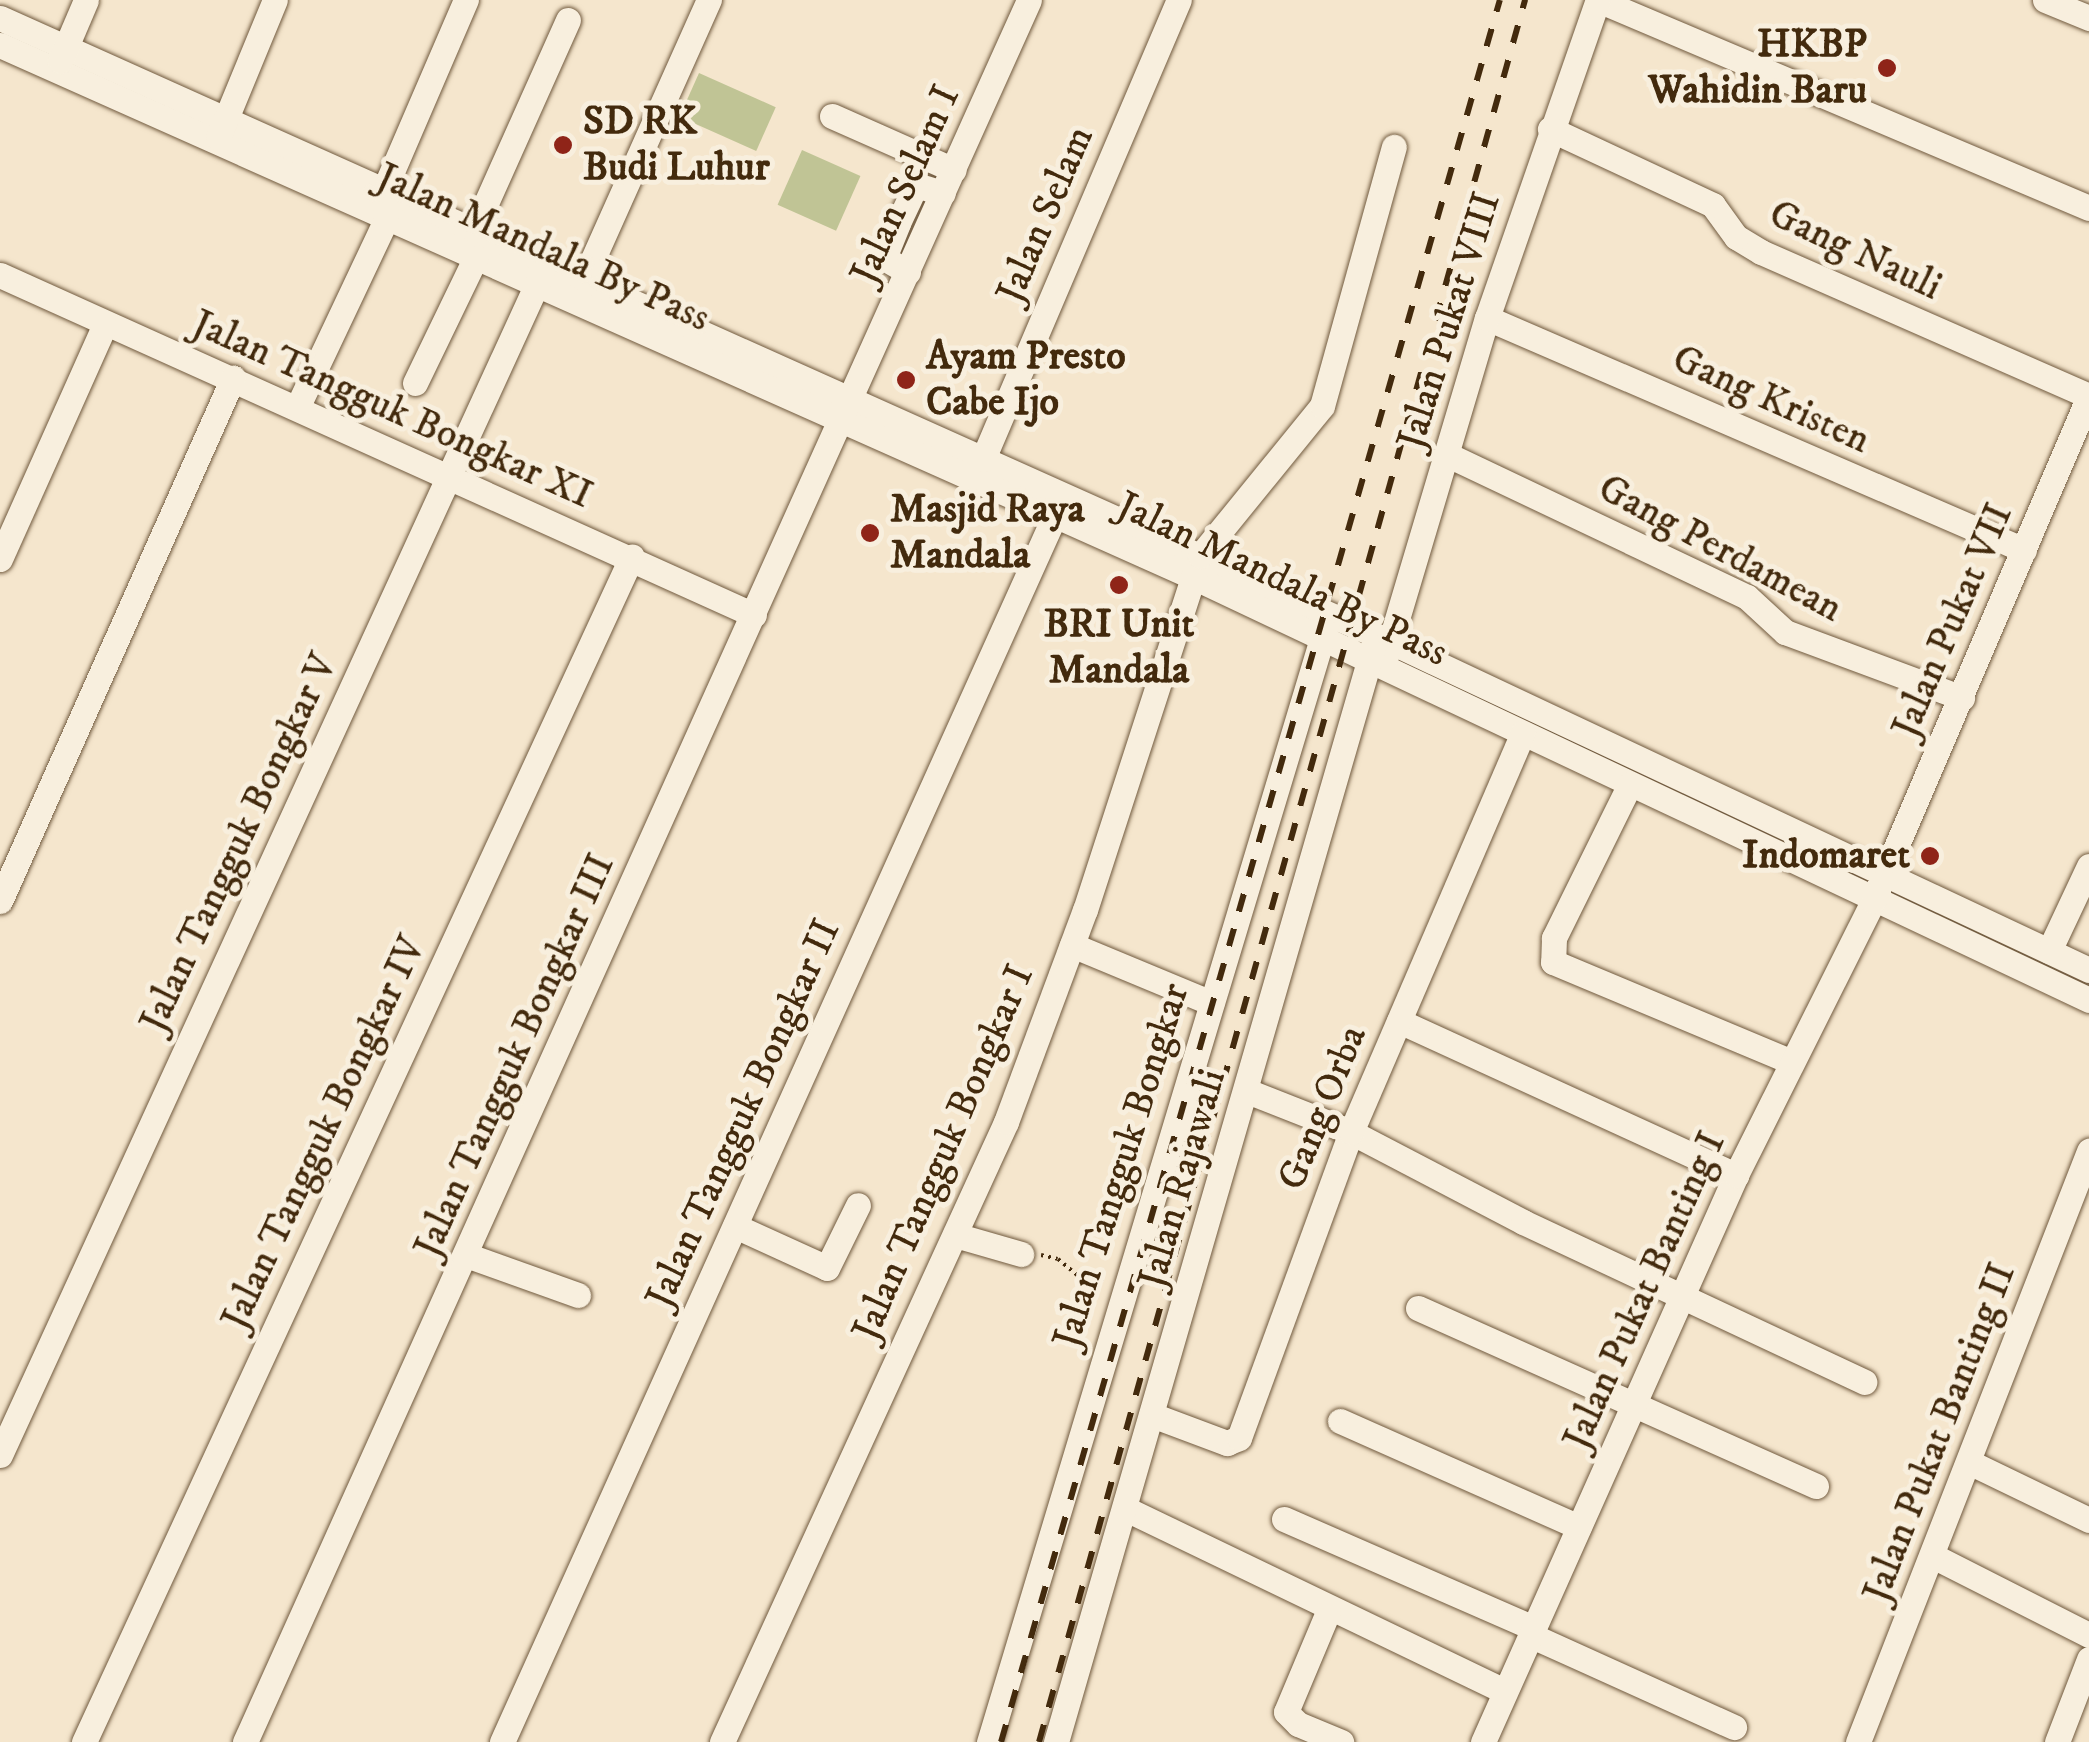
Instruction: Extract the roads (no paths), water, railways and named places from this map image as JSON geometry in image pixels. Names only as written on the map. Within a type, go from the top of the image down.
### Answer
[{"type":"street","points":[[60,59],[86,0]]},
{"type":"street","points":[[220,133],[276,0]]},
{"type":"street","points":[[297,408],[386,220],[384,190],[466,0]]},
{"type":"street","points":[[584,279],[710,0]]},
{"type":"street","name":"Jalan Selam I","points":[[849,412],[1030,0]]},
{"type":"street","name":"Jalan Selam","points":[[984,459],[1180,0]]},
{"type":"street","points":[[1598,0],[2089,208]]},
{"type":"street","name":"Jalan Pukat VIII","points":[[1380,650],[1448,455],[1487,318],[1550,129],[1598,0]]},
{"type":"street","points":[[2046,0],[2089,18]]},
{"type":"street","name":"Jalan Mandala By Pass","points":[[0,18],[60,59],[220,133],[386,220],[476,259],[584,279],[1054,516],[1196,566]]},
{"type":"street","points":[[474,230],[568,20]]},
{"type":"street","name":"Jalan Mandala By Pass","points":[[0,45],[60,59]]},
{"type":"street","points":[[832,116],[948,182]]},
{"type":"street","name":"Gang Nauli","points":[[1550,129],[1713,205],[1745,244],[2089,396]]},
{"type":"street","name":"Jalan Mandala By Pass","points":[[220,133],[384,190],[474,230],[541,274],[849,412],[984,459],[1196,566],[2089,970]]},
{"type":"street","points":[[1196,566],[1322,406],[1394,147]]},
{"type":"street","points":[[908,272],[884,258],[889,220],[916,184],[948,182]]},
{"type":"street","points":[[415,383],[476,259]]},
{"type":"street","name":"Jalan Tangguk Bongkar XI","points":[[0,274],[104,326],[450,473],[754,616]]},
{"type":"street","name":"Jalan Tangguk Bongkar V","points":[[0,1455],[541,274]]},
{"type":"street","name":"Gang Kristen","points":[[1487,318],[2024,550]]},
{"type":"street","points":[[0,559],[104,326]]},
{"type":"street","points":[[0,901],[233,378]]},
{"type":"street","name":"Jalan Pukat VII","points":[[1885,876],[2089,396]]},
{"type":"street","name":"Jalan Tangguk Bongkar III","points":[[245,1742],[849,412]]},
{"type":"street","name":"Gang Perdamean","points":[[1448,455],[1747,597],[1785,632],[1962,698]]},
{"type":"street","name":"Jalan Tangguk Bongkar II","points":[[502,1742],[1054,516]]},
{"type":"street","name":"Jalan Tangguk Bongkar IV","points":[[84,1742],[632,556]]},
{"type":"street","name":"Jalan Tangguk Bongkar I","points":[[722,1742],[1006,1122],[1072,945],[1196,566]]},
{"type":"street","name":"Jalan Tangguk Bongkar","points":[[990,1742],[1326,626]]},
{"type":"street","name":"Jalan Mandala By Pass","points":[[1380,650],[1522,733],[2089,1000]]},
{"type":"street","name":"Jalan Rajawali","points":[[1056,1742],[1380,650]]},
{"type":"street","name":"Gang Orba","points":[[1160,1418],[1228,1444],[1239,1438],[1351,1132],[1522,733]]},
{"type":"street","points":[[1630,784],[1554,938],[1553,962],[1792,1062]]},
{"type":"street","points":[[2049,951],[2089,866]]},
{"type":"street","name":"Jalan Pukat Banting I","points":[[1483,1742],[1736,1175],[1885,876]]},
{"type":"street","points":[[1072,945],[1211,1003]]},
{"type":"street","points":[[1399,1022],[1736,1175]]},
{"type":"street","points":[[1248,1091],[1351,1132],[1522,1222],[1864,1382]]},
{"type":"street","name":"Jalan Pukat Banting II","points":[[1858,1742],[1971,1463],[2089,1151]]},
{"type":"street","points":[[735,1226],[832,1268],[858,1205]]},
{"type":"street","points":[[955,1235],[1022,1254]]},
{"type":"street","points":[[466,1256],[578,1295]]},
{"type":"street","points":[[1418,1308],[1816,1486]]},
{"type":"street","points":[[1340,1422],[1579,1527]]},
{"type":"street","points":[[1971,1463],[2089,1520]]},
{"type":"street","points":[[1126,1509],[1328,1612],[1504,1692]]},
{"type":"street","points":[[1284,1519],[1734,1726]]},
{"type":"street","points":[[1933,1556],[2089,1634]]},
{"type":"street","points":[[1328,1612],[1286,1712],[1298,1724],[1341,1742]]},
{"type":"street","points":[[2057,1742],[2089,1659]]},
{"type":"railway","points":[[1001,1742],[1500,0]]},
{"type":"railway","points":[[1039,1742],[1525,0]]},
{"type":"place","name":"HKBP Wahidin Baru","points":[[1887,68]]},
{"type":"place","name":"SD RK Budi Luhur","points":[[563,145]]},
{"type":"place","name":"Ayam Presto Cabe Ijo","points":[[906,380]]},
{"type":"place","name":"Masjid Raya Mandala","points":[[870,533]]},
{"type":"place","name":"BRI Unit Mandala","points":[[1119,585]]},
{"type":"place","name":"Indomaret","points":[[1930,856]]}]
